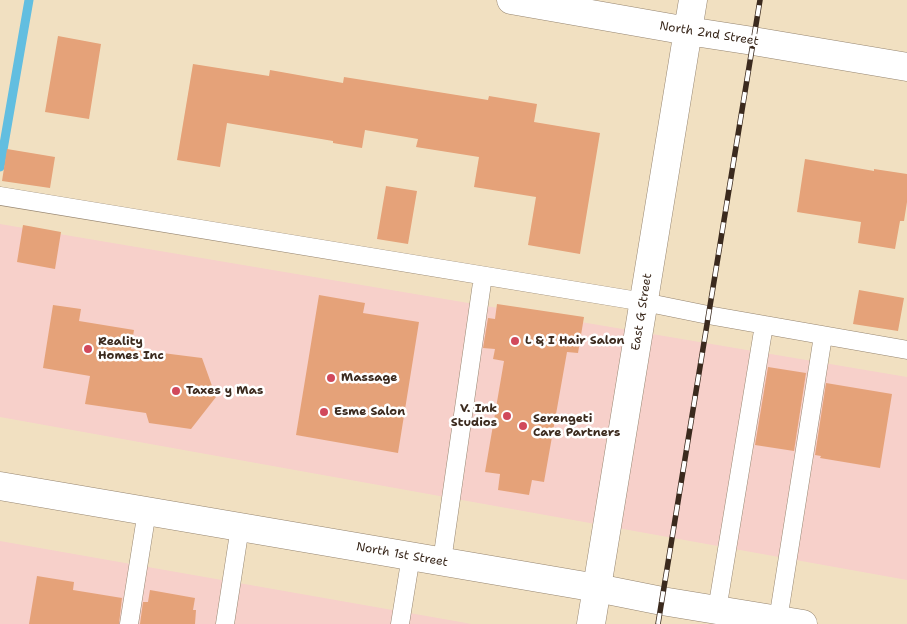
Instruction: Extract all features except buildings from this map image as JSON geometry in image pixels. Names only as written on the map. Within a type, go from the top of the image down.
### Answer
[{"type":"street","name":"North 2nd Street","points":[[511,0],[907,67]]},
{"type":"street","name":"East G Street","points":[[591,624],[693,0]]},
{"type":"street","name":"North 1st Street","points":[[0,486],[597,588],[721,615],[791,622]]},
{"type":"lane","points":[[0,196],[644,302],[907,350]]},
{"type":"lane","points":[[442,561],[483,276]]},
{"type":"lane","points":[[721,615],[764,325]]},
{"type":"lane","points":[[791,622],[823,336]]},
{"type":"lane","points":[[129,624],[146,511]]},
{"type":"lane","points":[[225,624],[240,527]]},
{"type":"lane","points":[[400,624],[411,556]]},
{"type":"shaded area","points":[[0,224],[907,377],[907,580],[0,417]]},
{"type":"shaded area","points":[[0,541],[472,624],[0,624]]},
{"type":"waterway","points":[[0,167],[29,0]]},
{"type":"railway","points":[[658,624],[760,0]]},
{"type":"place","name":"L & I Hair Salon","points":[[515,341]]},
{"type":"place","name":"Reality Homes Inc","points":[[88,349]]},
{"type":"place","name":"Massage","points":[[331,378]]},
{"type":"place","name":"Taxes y Mas","points":[[176,391]]},
{"type":"place","name":"Esme Salon","points":[[324,412]]},
{"type":"place","name":"V. Ink Studios","points":[[507,416]]},
{"type":"place","name":"Serengeti Care Partners","points":[[523,426]]}]
